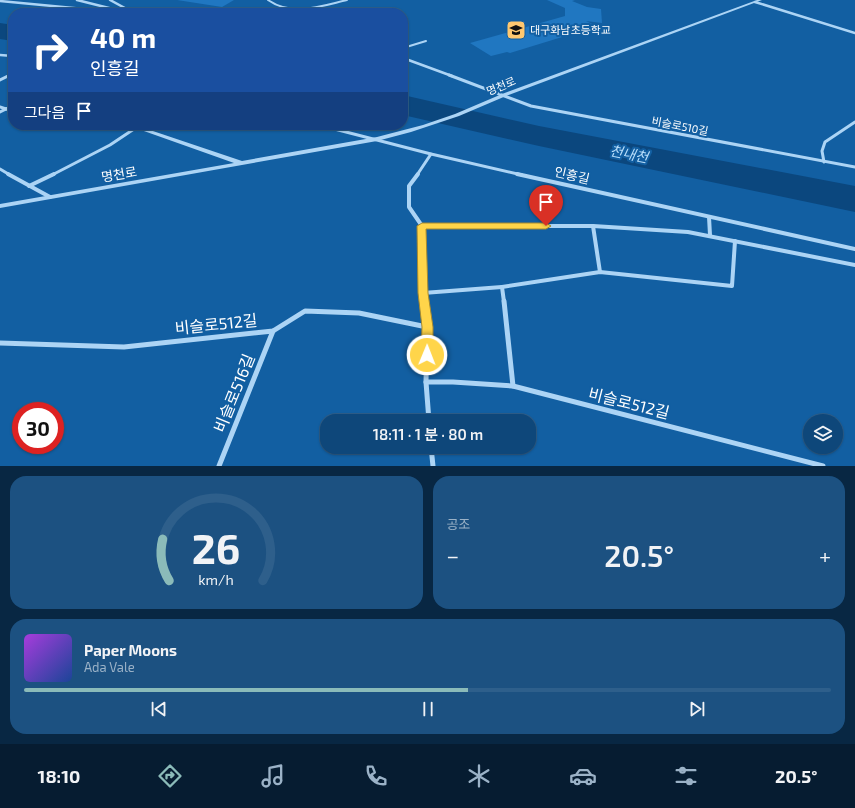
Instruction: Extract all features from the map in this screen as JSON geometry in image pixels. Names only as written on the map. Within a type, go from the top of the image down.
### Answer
[{"type":"street","points":[[77,0],[111,8]]},
{"type":"street","points":[[110,0],[124,8]]},
{"type":"street","points":[[0,1],[74,8]]},
{"type":"street","points":[[758,1],[855,33]]},
{"type":"street","name":"명천로","points":[[0,206],[377,139],[405,132],[480,106],[504,95],[758,1]]},
{"type":"street","name":"비슬로510길","points":[[408,60],[532,106],[855,167]]},
{"type":"street","points":[[0,112],[3,108]]},
{"type":"street","points":[[824,162],[822,151],[825,142],[855,122]]},
{"type":"street","points":[[29,186],[110,145],[132,130]]},
{"type":"street","name":"명천로","points":[[146,130],[241,163]]},
{"type":"street","name":"인흥길","points":[[340,130],[431,154],[855,249]]},
{"type":"street","points":[[428,414],[426,382],[428,327],[423,293],[422,226],[409,207],[409,186],[431,154]]},
{"type":"street","points":[[0,169],[50,197]]},
{"type":"street","points":[[709,217],[710,235]]},
{"type":"street","points":[[422,226],[593,226],[688,232],[710,235],[855,265]]},
{"type":"street","points":[[593,226],[600,272]]},
{"type":"street","points":[[423,293],[502,287],[600,272],[732,286],[735,241]]},
{"type":"street","points":[[502,287],[513,386]]},
{"type":"street","name":"비슬로512길","points":[[0,343],[124,346],[273,331],[305,311],[359,313],[428,327]]},
{"type":"street","name":"비슬로516길","points":[[219,466],[273,331]]},
{"type":"street","name":"비슬로512길","points":[[426,382],[453,382],[513,386],[823,466]]},
{"type":"street","points":[[432,454],[433,466]]},
{"type":"lane","points":[[268,0],[274,6],[290,8]]},
{"type":"lane","points":[[313,8],[347,0]]},
{"type":"lane","points":[[408,46],[426,41]]},
{"type":"building","points":[[177,0],[234,0],[222,7]]},
{"type":"building","points":[[547,0],[575,0],[572,1],[587,7],[601,9],[602,23],[586,21],[594,25],[582,29],[585,30],[510,53],[507,52],[491,56],[470,43],[565,16],[565,8]]},
{"type":"waterway","name":"천내천","points":[[0,31],[8,32]]},
{"type":"waterway","name":"천내천","points":[[408,106],[539,136],[855,199]]},
{"type":"place","name":"대구화남초등학교","points":[[516,30]]},
{"type":"route","points":[[427,355],[428,327],[423,293],[422,226],[546,226]]}]
